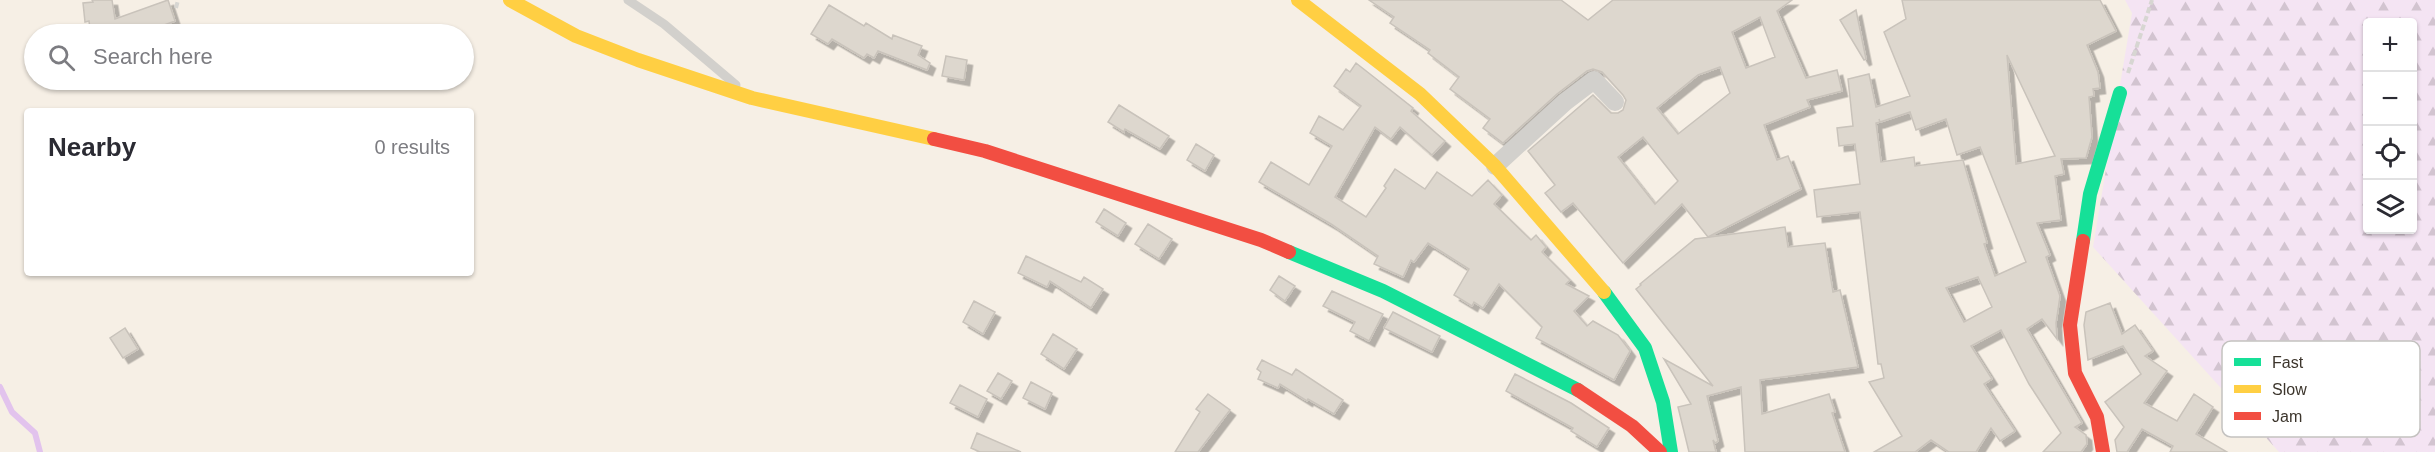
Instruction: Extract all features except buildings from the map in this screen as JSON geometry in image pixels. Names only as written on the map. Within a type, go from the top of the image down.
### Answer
[{"type":"street","points":[[510,0],[576,36],[638,60],[752,98],[985,151],[1261,240],[1383,291],[1585,394],[1632,426],[1660,452]]},
{"type":"street","points":[[1298,0],[1420,94],[1495,166],[1615,305],[1645,348],[1663,402],[1671,452]]},
{"type":"street","points":[[1495,166],[1565,102],[1594,80],[1615,102]]},
{"type":"street","points":[[2103,452],[2097,417],[2075,373],[2070,325],[2090,194],[2120,93]]},
{"type":"lane","points":[[628,0],[664,24],[752,98]]},
{"type":"path","points":[[176,8],[178,0]]},
{"type":"path","points":[[2120,93],[2135,57],[2152,0]]},
{"type":"green space","points":[[2125,0],[2435,0],[2435,452],[2279,452],[2265,437],[2420,437],[2420,341],[2222,341],[2222,389],[2093,247],[2132,13]]},
{"type":"waterway","points":[[0,387],[12,412],[35,433],[40,452]]},
{"type":"traffic: fast","points":[[2083,241],[2090,194],[2120,93]]},
{"type":"traffic: fast","points":[[1289,252],[1383,291],[1578,390]]},
{"type":"traffic: fast","points":[[1604,292],[1645,348],[1663,402],[1671,452]]},
{"type":"traffic: slow","points":[[510,0],[576,36],[638,60],[752,98],[934,139]]},
{"type":"traffic: slow","points":[[1298,0],[1420,94],[1495,166],[1604,292]]},
{"type":"traffic: jam","points":[[934,139],[985,151],[1261,240],[1289,252]]},
{"type":"traffic: jam","points":[[2083,241],[2070,325],[2075,373],[2097,417],[2103,452]]},
{"type":"traffic: jam","points":[[1578,390],[1632,426],[1660,452]]}]
